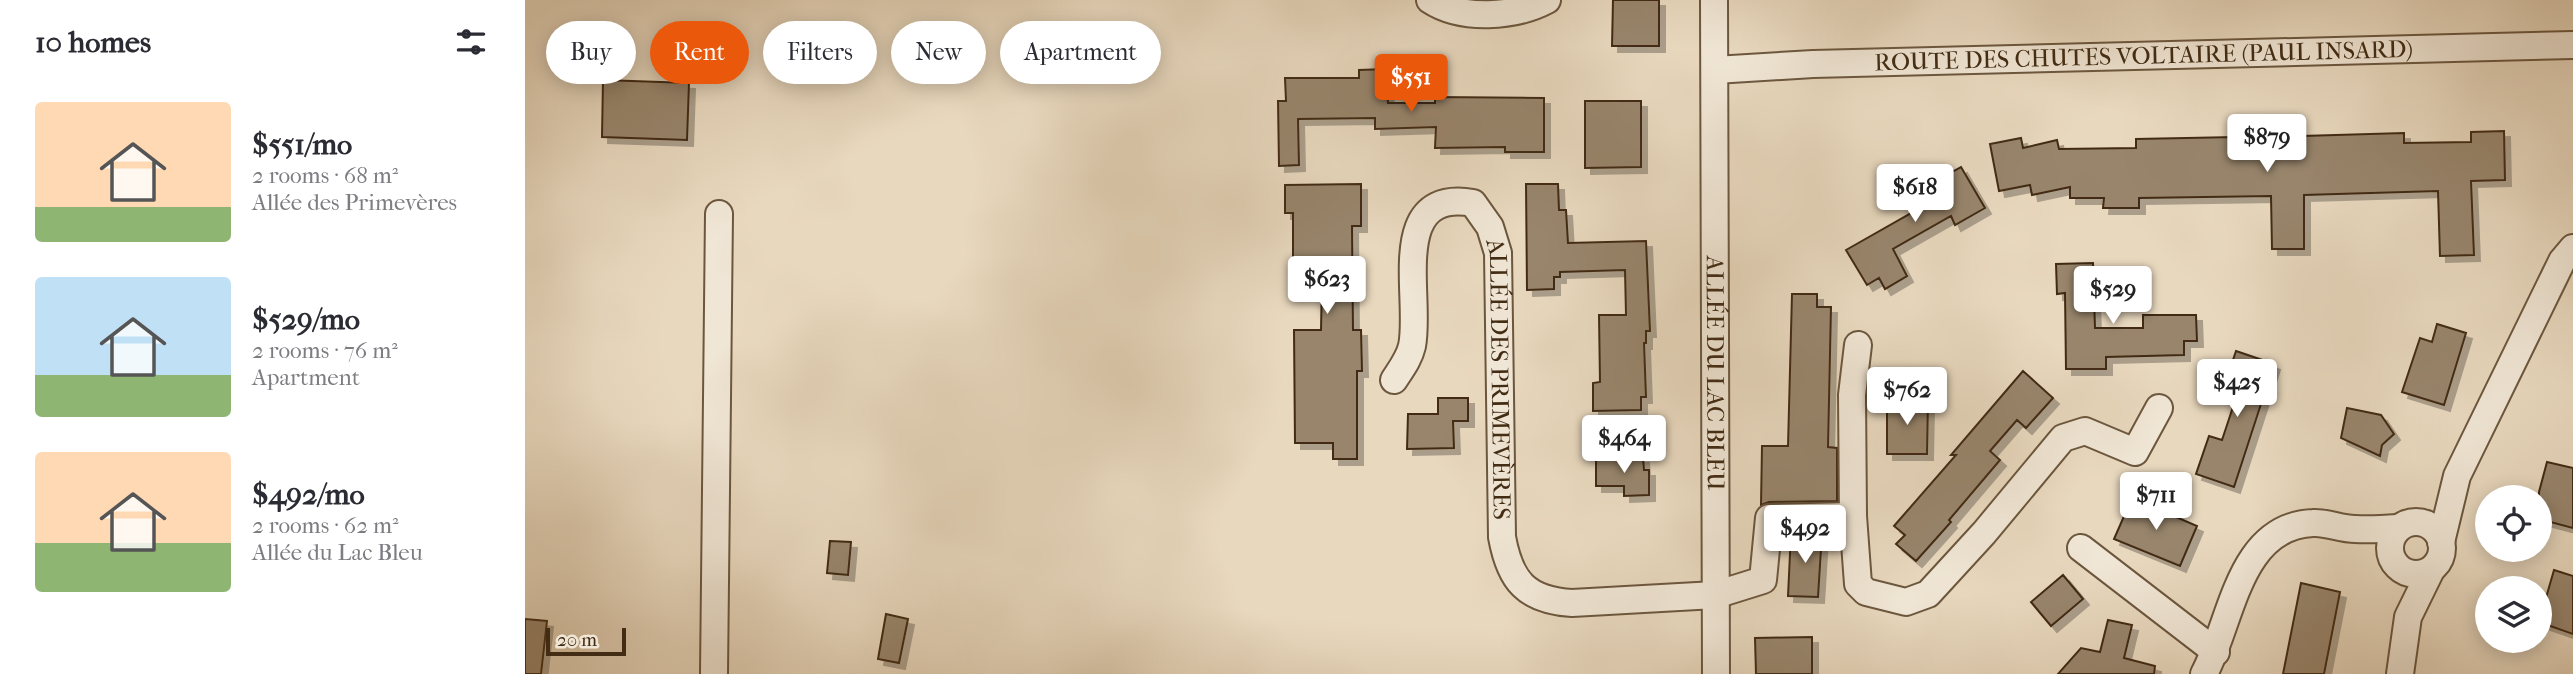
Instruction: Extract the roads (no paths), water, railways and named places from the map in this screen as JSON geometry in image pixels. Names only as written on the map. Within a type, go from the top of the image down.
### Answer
[{"type":"street","points":[[1430,0],[1458,11],[1502,14],[1524,10],[1547,0]]},
{"type":"street","name":"ALLÉE DU LAC BLEU","points":[[1714,0],[1716,674]]},
{"type":"street","name":"ROUTE DES CHUTES VOLTAIRE (PAUL INSARD)","points":[[1715,70],[1813,64],[2573,45]]},
{"type":"street","name":"ALLÉE DES PRIMEVÈRES","points":[[1394,380],[1406,363],[1412,345],[1414,247],[1419,223],[1441,203],[1458,200],[1473,203],[1490,226],[1498,253],[1502,537],[1515,578],[1526,589],[1553,601],[1572,603],[1715,595]]},
{"type":"street","points":[[714,674],[719,214]]},
{"type":"street","points":[[2400,674],[2408,617],[2431,570],[2441,557],[2441,542],[2456,476],[2562,261],[2573,248]]},
{"type":"street","points":[[1858,345],[1852,395],[1853,516],[1858,584],[1866,592],[1906,602],[1928,594],[1984,533],[2063,438],[2085,431],[2135,452],[2159,408]]},
{"type":"street","points":[[2408,617],[2390,542],[2456,476]]},
{"type":"street","points":[[1715,595],[1763,580],[1769,518],[1853,516]]},
{"type":"street","points":[[2081,548],[2210,663],[2246,566],[2268,539],[2283,529],[2299,524],[2326,523],[2352,529],[2407,525],[2435,529],[2441,542]]},
{"type":"street","points":[[2352,529],[2408,573],[2431,570]]}]
